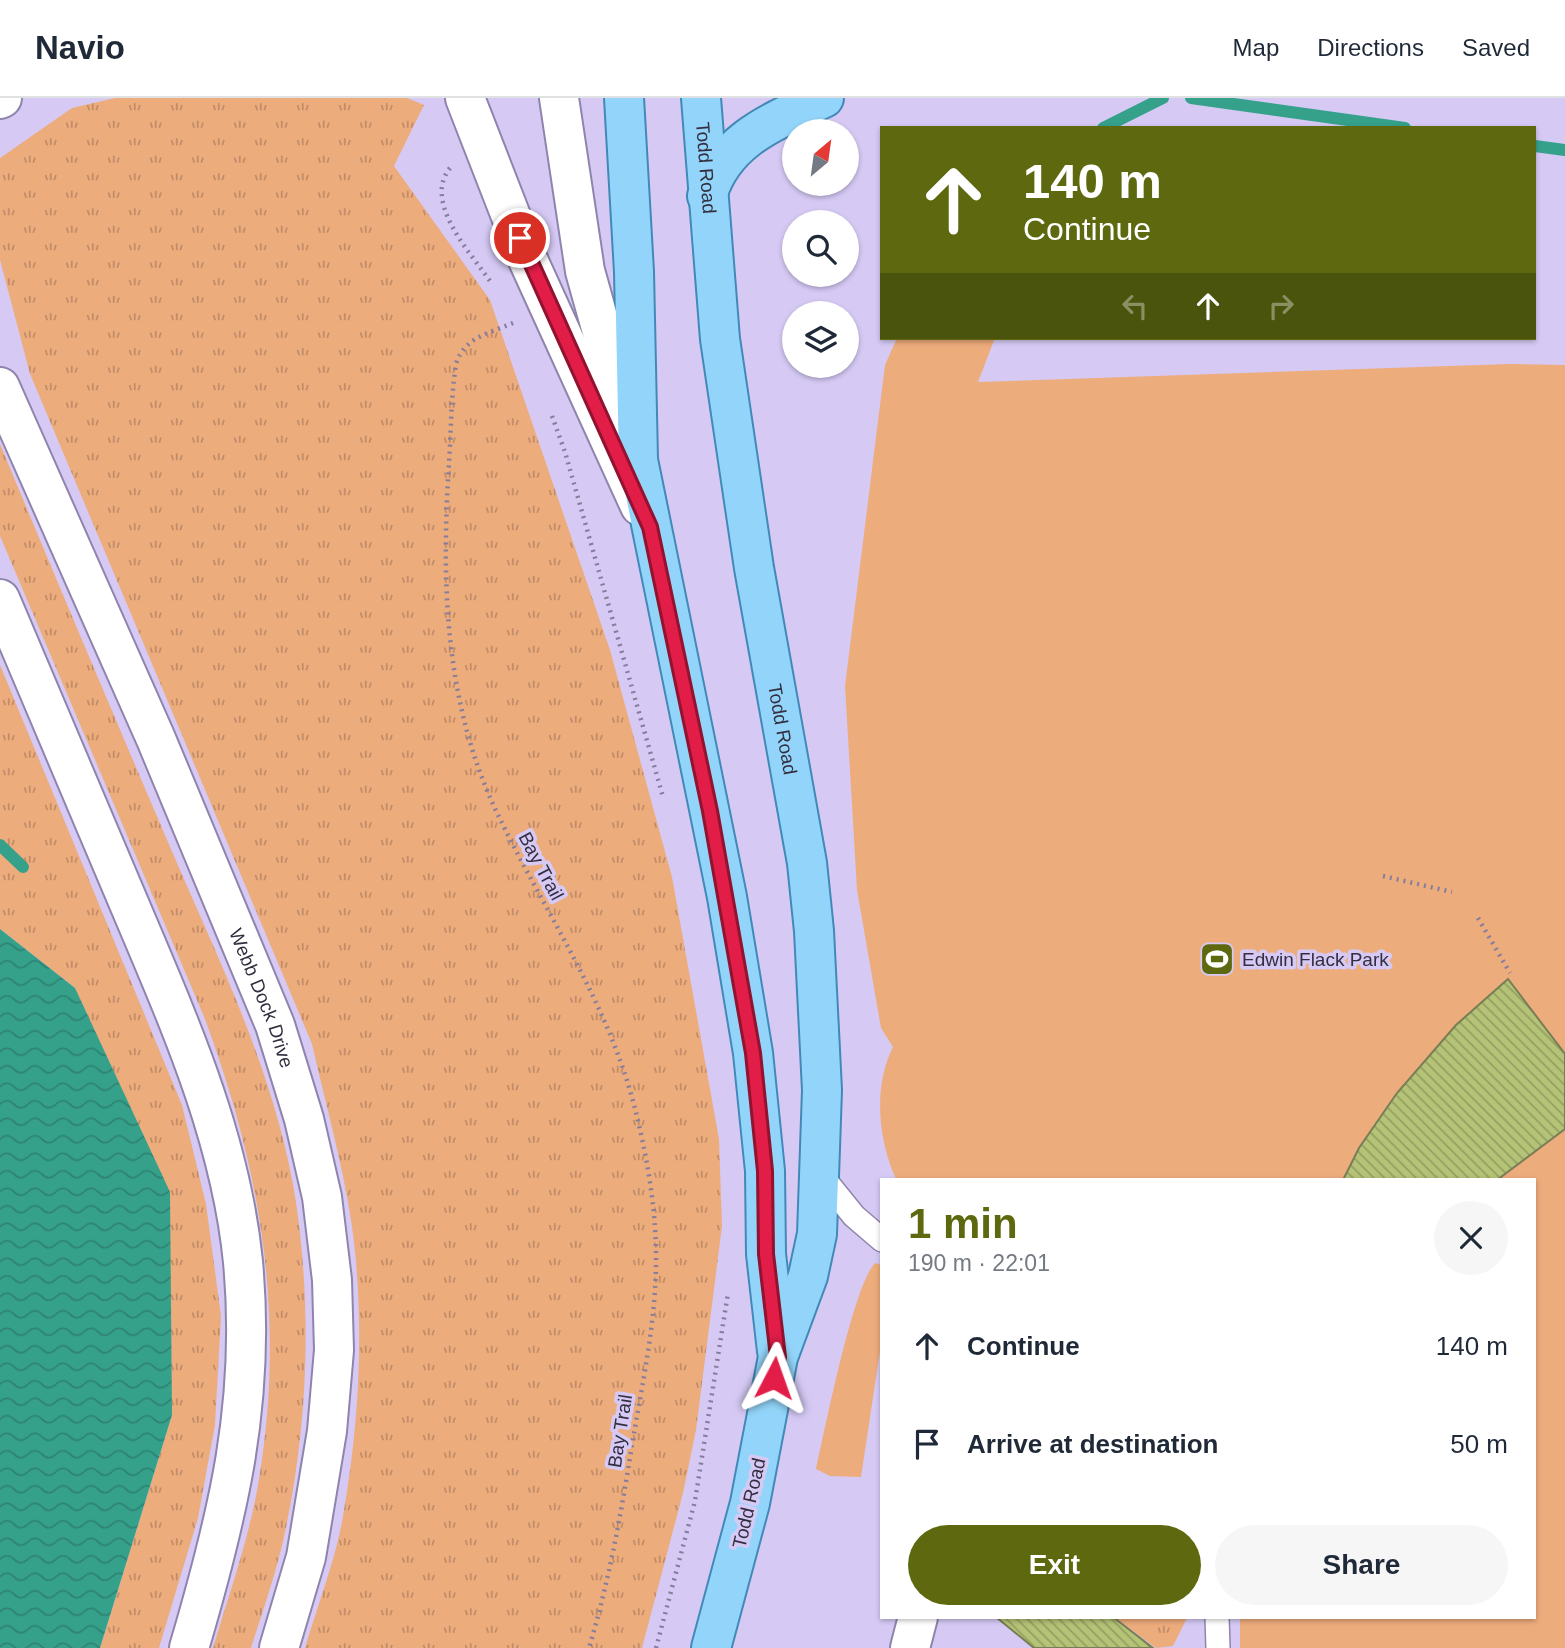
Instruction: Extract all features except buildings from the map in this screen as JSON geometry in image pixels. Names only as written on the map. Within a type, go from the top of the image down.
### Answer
[{"type":"main road","name":"Todd Road","points":[[624,98],[633,259],[638,460],[715,835],[753,1053],[765,1171],[766,1254],[778,1357]]},
{"type":"main road","name":"Todd Road","points":[[701,98],[720,339],[741,488],[810,890],[820,1013],[820,1174],[817,1234],[808,1276],[778,1357],[750,1503],[711,1648]]},
{"type":"main road","points":[[707,196],[722,160],[738,143],[764,126],[824,98]]},
{"type":"street","points":[[465,98],[528,261],[650,527]]},
{"type":"street","name":"Todd Road","points":[[559,98],[585,271],[638,460]]},
{"type":"street","name":"Webb Dock Drive","points":[[0,365],[8,404],[156,739],[275,1025],[304,1119],[322,1197],[332,1280],[334,1350],[327,1431],[306,1557],[279,1648]]},
{"type":"street","points":[[0,599],[181,1028],[209,1103],[231,1189],[243,1275],[246,1342],[240,1438],[218,1552],[189,1648]]},
{"type":"street","points":[[910,1648],[917,1619]]},
{"type":"lane","points":[[820,1174],[854,1216],[880,1238]]},
{"type":"lane","points":[[1217,1619],[1218,1648]]},
{"type":"path","points":[[454,163],[441,182],[441,204],[499,295]]},
{"type":"path","points":[[511,314],[521,334]]},
{"type":"path","name":"Bay Trail","points":[[516,322],[474,339],[459,353],[456,364],[444,573],[451,652],[461,708],[476,762],[497,814],[595,995],[617,1052],[641,1138],[652,1198],[656,1266],[650,1332],[623,1500],[604,1599],[589,1648]]},
{"type":"path","points":[[548,405],[565,452],[665,805]]},
{"type":"path","points":[[1383,876],[1452,892]]},
{"type":"path","points":[[1478,918],[1510,973]]},
{"type":"path","points":[[656,1648],[695,1501],[728,1289]]},
{"type":"green space","points":[[115,98],[407,98],[424,105],[394,166],[490,300],[610,650],[672,877],[719,1139],[722,1226],[696,1430],[683,1493],[642,1648],[305,1648],[341,1528],[357,1402],[358,1292],[351,1220],[338,1154],[312,1044],[30,374],[0,260],[0,158],[72,108]]},
{"type":"green space","name":"Edwin Flack Park","points":[[896,340],[994,340],[978,382],[1509,364],[1565,365],[1565,1648],[1240,1648],[1240,1619],[1536,1619],[1536,1178],[896,1178],[885,1147],[880,1113],[882,1079],[893,1047],[881,1028],[857,890],[845,686],[885,365]]},
{"type":"green space","points":[[0,444],[245,1022],[261,1066],[287,1156],[296,1202],[304,1285],[306,1326],[303,1409],[285,1532],[251,1648],[213,1648],[251,1518],[267,1414],[270,1356],[268,1299],[254,1187],[241,1131],[205,1019],[0,536]]},
{"type":"green space","points":[[0,665],[182,1105],[206,1204],[221,1316],[215,1425],[198,1518],[159,1648],[100,1648],[172,1415],[75,988],[0,929]]},
{"type":"green space","points":[[875,1263],[880,1264],[880,1351],[861,1477],[830,1476],[816,1469],[849,1328],[867,1277]]},
{"type":"green space","points":[[1117,1619],[1186,1619],[1173,1646],[1156,1648]]},
{"type":"water","points":[[0,929],[75,988],[170,1192],[172,1415],[100,1648],[0,1648]]},
{"type":"waterway","points":[[1107,126],[1163,98]]},
{"type":"waterway","points":[[1191,98],[1391,126]]},
{"type":"waterway","points":[[1536,146],[1565,150]]},
{"type":"waterway","points":[[0,845],[23,867]]},
{"type":"place","name":"Edwin Flack Park","points":[[1217,959]]},
{"type":"route","points":[[520,238],[528,261],[650,527],[727,897],[753,1053],[765,1171],[766,1254],[778,1357],[774,1378]]}]
